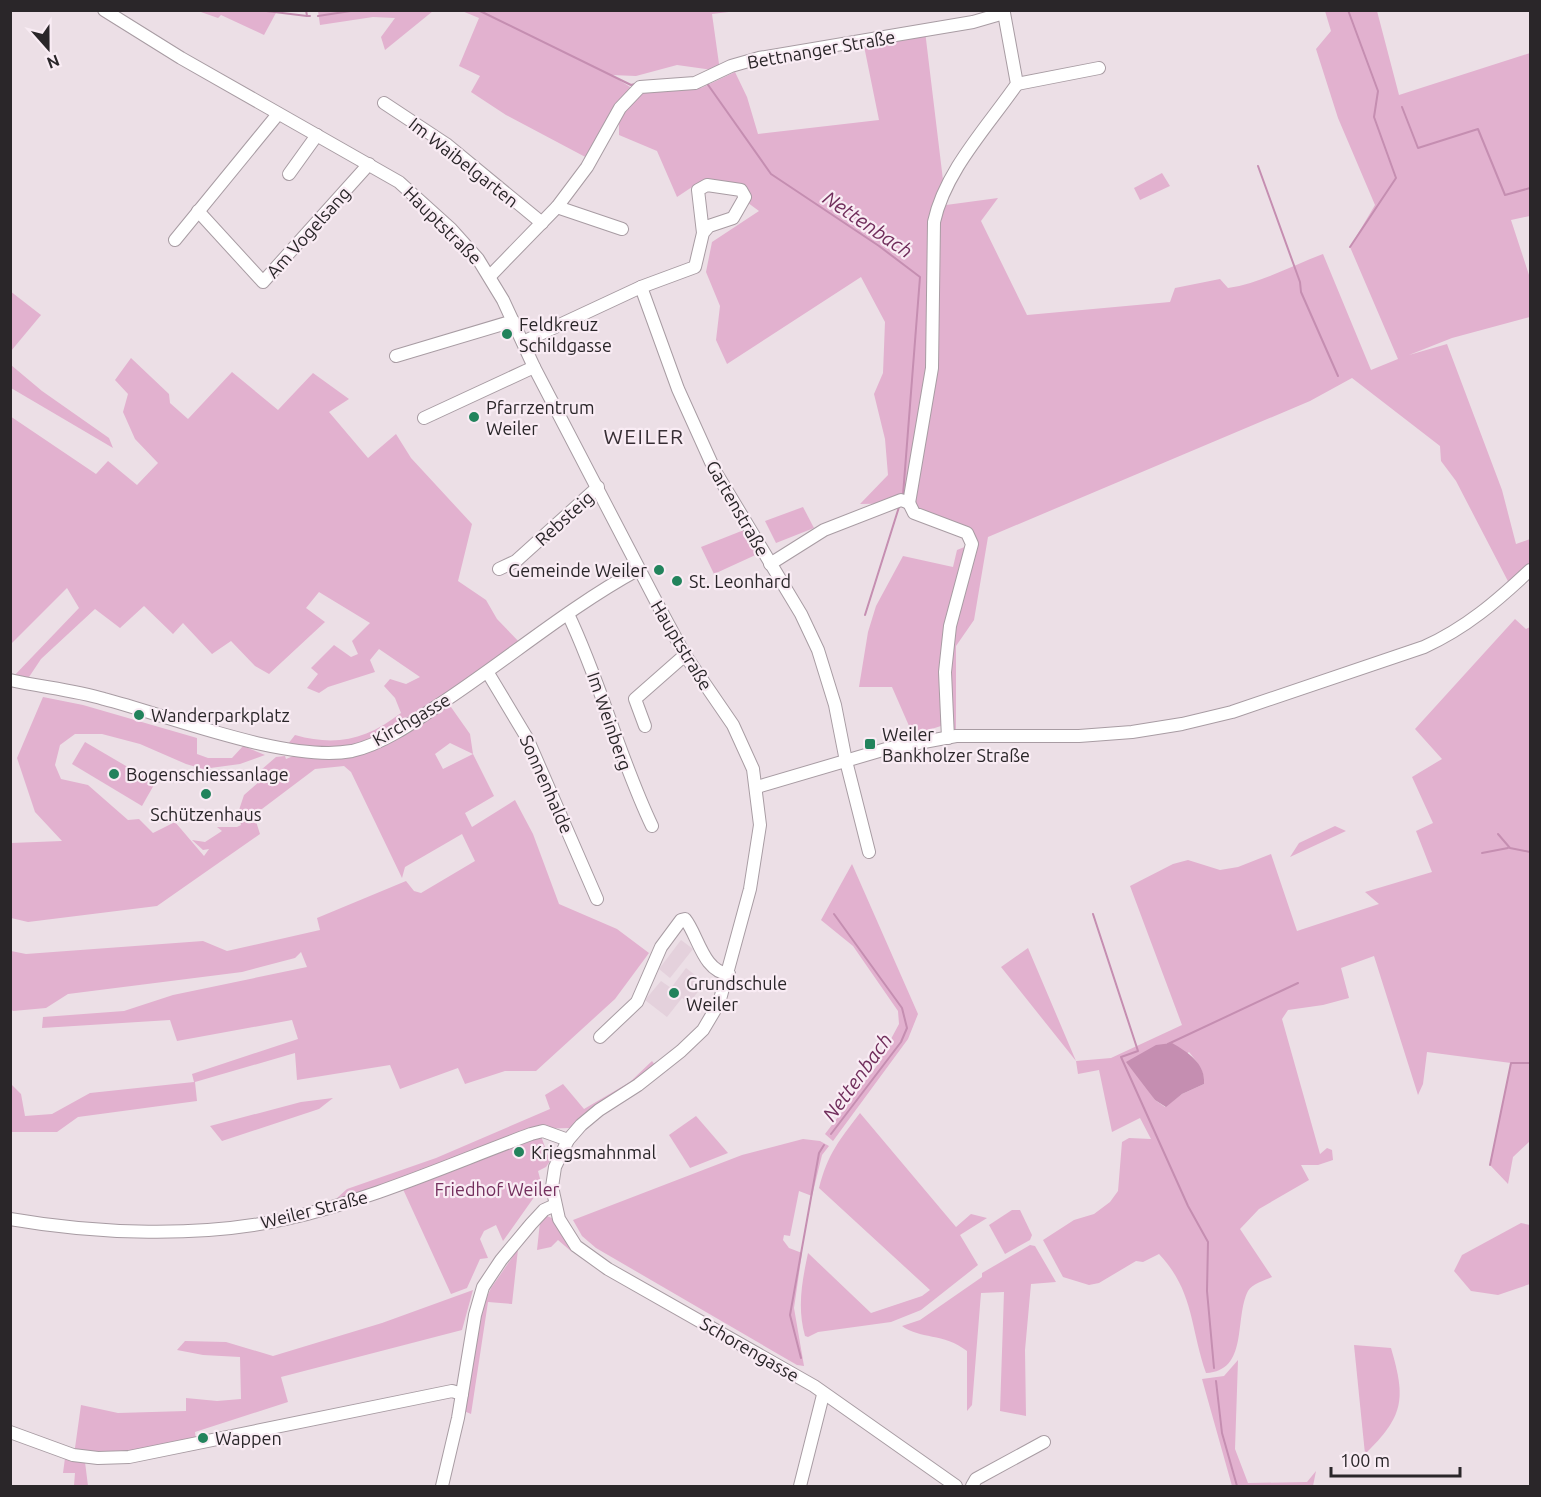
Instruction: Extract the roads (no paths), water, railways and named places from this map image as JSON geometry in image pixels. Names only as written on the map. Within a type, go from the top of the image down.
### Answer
[{"type":"street","name":"Hauptstraße","points":[[104,10],[278,114],[399,182],[460,238],[491,275],[534,367],[639,569],[685,655],[733,725],[753,769],[760,825],[750,889],[729,974],[719,1003],[703,1030],[681,1051],[646,1079],[598,1110],[580,1125],[568,1140],[555,1167],[552,1187],[555,1205]]},
{"type":"street","name":"Bettnanger Straße","points":[[491,275],[556,207],[587,167],[620,108],[640,87],[700,80],[731,66],[759,58],[925,32],[1004,12]]},
{"type":"street","points":[[1004,12],[1017,84]]},
{"type":"street","points":[[948,738],[945,672],[950,627],[972,544],[967,533],[914,513],[909,503],[932,368],[934,222],[939,201],[954,176],[1017,84],[1099,68]]},
{"type":"street","name":"Im Waibelgarten","points":[[384,103],[446,144],[542,224]]},
{"type":"street","points":[[175,240],[278,114]]},
{"type":"street","points":[[289,174],[317,135]]},
{"type":"street","name":"Am Vogelsang","points":[[198,211],[263,282],[369,164]]},
{"type":"street","points":[[523,342],[641,287],[695,267],[703,233],[698,190],[707,185],[741,190],[745,197],[733,218],[709,226],[703,233]]},
{"type":"street","points":[[556,207],[622,229]]},
{"type":"street","name":"Gartenstraße","points":[[641,287],[694,428],[715,471],[801,614],[818,650],[835,705],[846,761],[869,852]]},
{"type":"street","points":[[396,356],[513,321]]},
{"type":"street","points":[[424,418],[534,367]]},
{"type":"street","name":"Rebsteig","points":[[499,569],[516,561],[598,487]]},
{"type":"street","points":[[770,564],[824,530],[901,500],[909,503]]},
{"type":"street","name":"Kirchgasse","points":[[10,680],[102,698],[284,749],[325,753],[354,750],[399,731],[488,673],[611,584],[639,569]]},
{"type":"street","points":[[757,787],[916,743],[948,738],[1132,732],[1232,712],[1424,647],[1474,620],[1530,570]]},
{"type":"street","name":"Im Weinberg","points":[[568,614],[585,649],[631,782],[652,826]]},
{"type":"street","points":[[645,726],[635,699],[685,655]]},
{"type":"street","name":"Sonnenhalde","points":[[488,673],[527,738],[597,899]]},
{"type":"street","points":[[600,1037],[637,1002],[661,946],[681,920],[685,919],[690,925],[702,952],[715,968],[729,974]]},
{"type":"street","name":"Weiler Straße","points":[[10,1219],[99,1229],[158,1232],[252,1224],[286,1219],[367,1196],[531,1134],[543,1131],[568,1140]]},
{"type":"street","points":[[442,1486],[462,1394],[475,1314],[483,1287],[501,1260],[531,1224],[544,1210],[555,1205]]},
{"type":"street","name":"Schorengasse","points":[[555,1205],[559,1219],[576,1246],[608,1269],[814,1386],[823,1395],[956,1486]]},
{"type":"street","points":[[10,1432],[74,1455],[98,1458],[129,1457],[452,1391],[462,1394]]},
{"type":"street","points":[[800,1486],[823,1395]]},
{"type":"street","points":[[972,1486],[976,1479],[1044,1442]]},
{"type":"waterway","points":[[258,10],[307,16]]},
{"type":"waterway","name":"Nettenbach","points":[[306,10],[307,16],[310,16]]},
{"type":"waterway","name":"Nettenbach","points":[[318,16],[357,10]]},
{"type":"waterway","name":"Nettenbach","points":[[478,10],[631,85],[635,84]]},
{"type":"waterway","points":[[1348,10],[1378,91],[1374,117],[1396,178],[1350,247]]},
{"type":"waterway","name":"Nettenbach","points":[[706,82],[771,174],[879,246],[920,277],[903,495]]},
{"type":"waterway","points":[[1402,107],[1418,148],[1478,129],[1505,195],[1530,188]]},
{"type":"waterway","points":[[1258,166],[1300,282],[1301,292],[1338,376]]},
{"type":"waterway","name":"Nettenbach","points":[[865,615],[899,507]]},
{"type":"waterway","points":[[1498,834],[1510,848],[1530,852]]},
{"type":"waterway","points":[[1482,853],[1508,848]]},
{"type":"waterway","name":"Nettenbach","points":[[831,1134],[901,1042],[907,1028],[902,1008],[834,914]]},
{"type":"waterway","points":[[1093,914],[1138,1051],[1121,1057],[1188,1206],[1208,1242],[1207,1291],[1214,1368]]},
{"type":"waterway","points":[[1168,1044],[1298,983]]},
{"type":"waterway","points":[[1490,1165],[1511,1063],[1530,1063]]},
{"type":"waterway","name":"Nettenbach","points":[[801,1358],[790,1315],[819,1153],[824,1145]]},
{"type":"waterway","points":[[1216,1381],[1222,1433],[1237,1486]]},
{"type":"place","name":"Feldkreuz Schildgasse","points":[[507,334]]},
{"type":"place","name":"Pfarrzentrum Weiler","points":[[474,417]]},
{"type":"place","name":"Gemeinde Weiler","points":[[659,570]]},
{"type":"place","name":"St. Leonhard","points":[[677,581]]},
{"type":"place","name":"Wanderparkplatz","points":[[139,715]]},
{"type":"place","name":"Weiler Bankholzer Straße","points":[[870,744]]},
{"type":"place","name":"Bogenschiessanlage","points":[[114,774]]},
{"type":"place","name":"Schützenhaus","points":[[206,794]]},
{"type":"place","name":"Grundschule Weiler","points":[[674,993]]},
{"type":"place","name":"Kriegsmahnmal","points":[[519,1152]]},
{"type":"place","name":"Wappen","points":[[203,1438]]},
{"type":"district","name":"WEILER","points":[[644,436]]},
{"type":"park label","name":"Friedhof Weiler","points":[[497,1189]]}]
